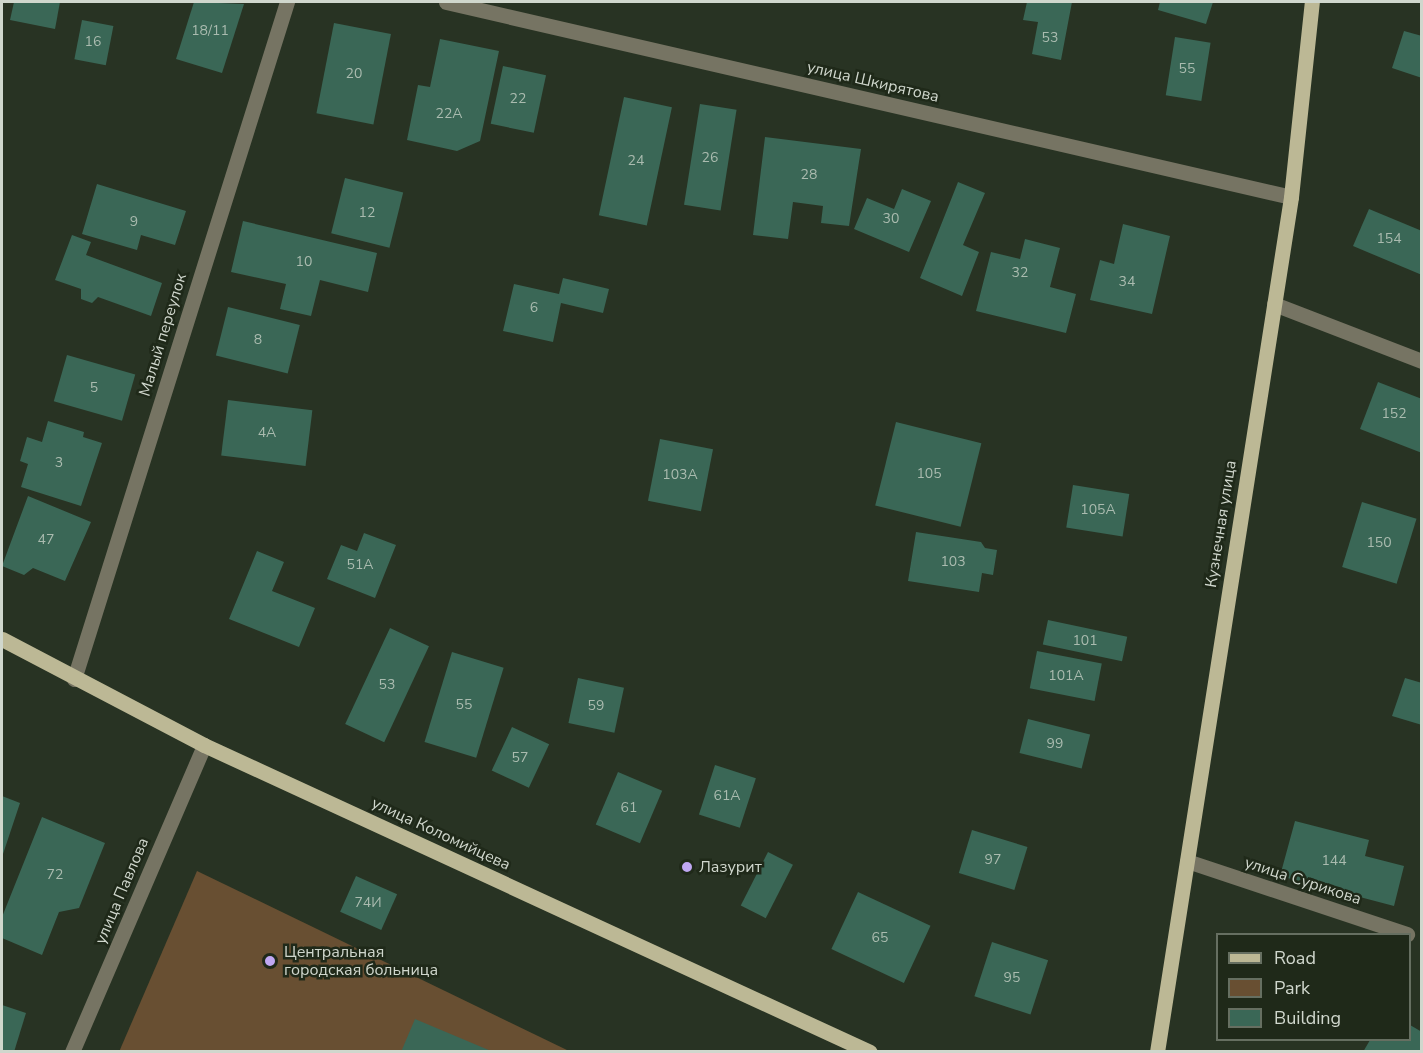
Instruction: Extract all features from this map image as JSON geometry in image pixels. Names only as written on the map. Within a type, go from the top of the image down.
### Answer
[{"type":"main road","name":"Кузнечная улица","points":[[1157,1052],[1291,197],[1311,2]]},
{"type":"main road","name":"улица Коломийцева","points":[[2,639],[74,680],[204,745],[870,1052]]},
{"type":"street","name":"Малый переулок","points":[[74,680],[286,2]]},
{"type":"street","name":"улица Шкирятова","points":[[446,2],[1291,197]]},
{"type":"street","points":[[1274,304],[1422,361]]},
{"type":"street","name":"улица Павлова","points":[[72,1052],[204,745]]},
{"type":"street","name":"улица Сурикова","points":[[1187,861],[1402,933]]},
{"type":"green space","name":"Центральная городская больница","points":[[197,871],[569,1051],[119,1052]]},
{"type":"building","points":[[14,2],[60,2],[55,29],[10,20]]},
{"type":"building","points":[[194,2],[244,4],[222,73],[176,59]]},
{"type":"building","points":[[1027,2],[1072,2],[1061,60],[1032,54],[1038,22],[1023,20]]},
{"type":"building","points":[[1160,2],[1213,2],[1206,24],[1158,10]]},
{"type":"building","points":[[82,20],[113,26],[106,65],[74,59]]},
{"type":"building","points":[[334,23],[391,34],[373,124],[316,113]]},
{"type":"building","points":[[1404,31],[1422,36],[1422,78],[1392,68]]},
{"type":"building","points":[[1175,37],[1211,43],[1201,101],[1166,95]]},
{"type":"building","points":[[440,39],[499,51],[480,141],[457,151],[407,140],[418,85],[430,87]]},
{"type":"building","points":[[503,66],[546,75],[534,133],[491,124]]},
{"type":"building","points":[[624,97],[672,107],[647,226],[599,215]]},
{"type":"building","points":[[700,104],[737,110],[721,211],[684,205]]},
{"type":"building","points":[[765,137],[861,149],[849,226],[821,223],[823,206],[793,202],[788,239],[753,235]]},
{"type":"building","points":[[345,178],[403,193],[389,248],[331,233]]},
{"type":"building","points":[[958,182],[985,193],[963,245],[979,252],[962,296],[920,278]]},
{"type":"building","points":[[97,184],[186,211],[175,245],[141,235],[137,250],[82,234]]},
{"type":"building","points":[[902,189],[931,201],[909,252],[854,229],[867,198],[894,209]]},
{"type":"building","points":[[1369,209],[1422,231],[1422,275],[1353,246]]},
{"type":"building","points":[[243,221],[377,253],[368,292],[320,280],[311,316],[280,309],[286,284],[231,272]]},
{"type":"building","points":[[1123,224],[1170,236],[1152,314],[1090,300],[1100,260],[1114,264]]},
{"type":"building","points":[[72,235],[91,242],[86,255],[162,283],[151,316],[98,297],[92,303],[81,299],[81,289],[55,280]]},
{"type":"building","points":[[1025,239],[1060,248],[1050,287],[1076,294],[1066,333],[976,311],[991,252],[1020,259]]},
{"type":"building","points":[[563,278],[609,289],[603,313],[561,303],[553,342],[503,331],[514,284],[559,294]]},
{"type":"building","points":[[228,307],[300,325],[288,373],[216,356]]},
{"type":"building","points":[[67,355],[135,375],[122,421],[54,401]]},
{"type":"building","points":[[1378,382],[1422,399],[1422,453],[1360,429]]},
{"type":"building","points":[[228,400],[312,410],[306,466],[221,456]]},
{"type":"building","points":[[48,421],[84,432],[83,437],[102,443],[81,506],[21,487],[28,464],[20,461],[27,437],[42,442]]},
{"type":"building","points":[[896,422],[981,443],[961,527],[875,505]]},
{"type":"building","points":[[660,439],[713,449],[701,511],[648,501]]},
{"type":"building","points":[[1073,485],[1129,494],[1123,536],[1066,527]]},
{"type":"building","points":[[28,496],[91,522],[65,581],[33,568],[24,575],[2,566]]},
{"type":"building","points":[[1362,502],[1417,519],[1397,584],[1342,567]]},
{"type":"building","points":[[916,532],[981,542],[985,548],[997,550],[993,575],[982,573],[979,592],[908,581]]},
{"type":"building","points":[[364,533],[396,545],[375,598],[327,579],[341,545],[357,551]]},
{"type":"building","points":[[257,551],[284,562],[272,591],[315,608],[299,647],[229,619]]},
{"type":"building","points":[[1048,620],[1127,637],[1122,661],[1043,644]]},
{"type":"building","points":[[390,628],[429,646],[384,742],[345,724]]},
{"type":"building","points":[[1037,651],[1102,664],[1095,701],[1030,688]]},
{"type":"building","points":[[452,652],[504,668],[476,758],[425,742]]},
{"type":"building","points":[[578,678],[624,688],[614,733],[568,723]]},
{"type":"building","points":[[1405,678],[1422,683],[1422,725],[1392,716]]},
{"type":"building","points":[[1028,719],[1090,734],[1082,768],[1020,753]]},
{"type":"building","points":[[512,727],[549,744],[529,788],[492,771]]},
{"type":"building","points":[[715,765],[756,778],[740,828],[699,814]]},
{"type":"building","points":[[618,772],[662,791],[640,843],[596,824]]},
{"type":"building","points":[[2,796],[20,803],[2,857]]},
{"type":"building","points":[[42,817],[105,843],[79,908],[59,912],[42,955],[2,938],[2,917]]},
{"type":"building","points":[[1295,821],[1369,840],[1365,856],[1404,866],[1394,906],[1280,876]]},
{"type":"building","points":[[972,830],[1027,847],[1014,890],[959,873]]},
{"type":"building","points":[[768,852],[793,865],[766,918],[741,905]]},
{"type":"building","points":[[356,876],[397,894],[381,930],[340,912]]},
{"type":"building","points":[[858,892],[931,926],[904,983],[831,949]]},
{"type":"building","points":[[992,942],[1048,960],[1030,1014],[974,996]]},
{"type":"building","points":[[2,1005],[26,1013],[14,1052],[2,1052]]},
{"type":"building","points":[[415,1019],[491,1051],[491,1052],[401,1052]]},
{"type":"building","points":[[1411,1026],[1422,1032],[1422,1052],[1363,1052],[1369,1041],[1411,1041]]},
{"type":"place","name":"Лазурит","points":[[687,867]]},
{"type":"place","name":"Центральная городская больница","points":[[270,961]]}]
